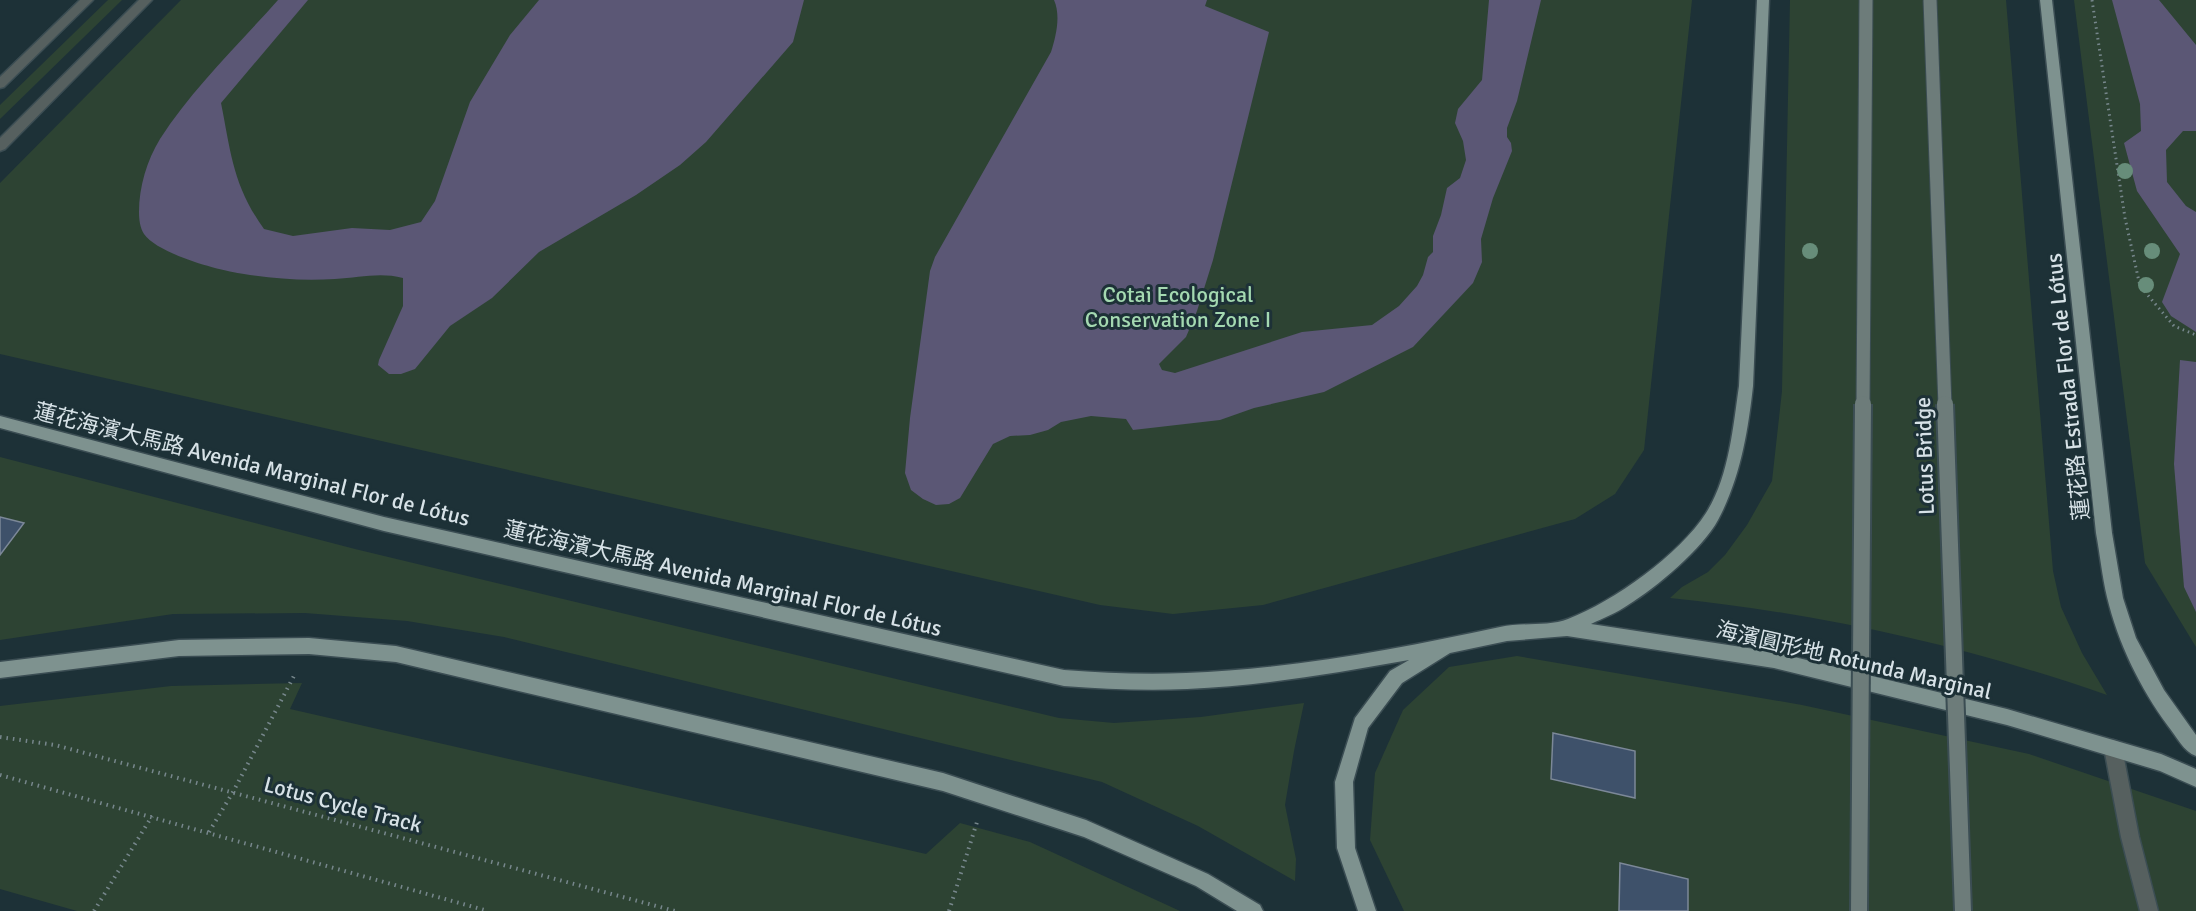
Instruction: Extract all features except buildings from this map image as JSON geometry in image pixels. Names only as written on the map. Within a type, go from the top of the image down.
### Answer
[{"type":"main road","points":[[1567,628],[1623,600],[1682,553],[1712,518],[1728,480],[1741,426],[1746,386],[1763,0]]},
{"type":"main road","points":[[1859,911],[1866,0]]},
{"type":"main road","name":"Lotus Bridge","points":[[1930,0],[1963,911]]},
{"type":"main road","name":"蓮花路 Estrada Flor de Lótus","points":[[2046,0],[2104,533],[2115,597],[2127,634],[2150,686],[2177,725],[2196,747]]},
{"type":"main road","name":"蓮花海濱大馬路 Avenida Marginal Flor de Lótus","points":[[0,422],[384,524],[1064,678],[1128,682],[1205,680],[1293,672],[1447,646]]},
{"type":"main road","name":"海濱圓形地 Rotunda Marginal","points":[[1367,911],[1346,848],[1344,782],[1361,724],[1396,677],[1447,646],[1507,633],[1567,628],[1774,660],[2007,717],[2161,763],[2196,778]]},
{"type":"main road","points":[[5,668],[126,656],[179,648],[309,646],[396,654],[943,782],[1086,829],[1202,880],[1254,911]]},
{"type":"street","points":[[0,84],[87,0]]},
{"type":"street","points":[[0,146],[146,0]]},
{"type":"street","points":[[2113,748],[2130,837],[2149,911]]},
{"type":"path","points":[[2092,0],[2125,218],[2140,286],[2174,326],[2196,335]]},
{"type":"path","points":[[208,832],[233,792],[309,646]]},
{"type":"path","name":"Lotus Cycle Track","points":[[0,737],[55,745],[675,911]]},
{"type":"path","points":[[0,775],[488,911]]},
{"type":"path","points":[[949,911],[985,795]]},
{"type":"path","points":[[94,911],[152,816]]},
{"type":"green space","points":[[108,0],[122,0],[0,119],[0,105]]},
{"type":"green space","name":"Cotai Ecological Conservation Zone I","points":[[181,0],[1692,0],[1644,450],[1615,494],[1575,519],[1263,605],[1173,614],[1100,605],[0,354],[0,183]]},
{"type":"green space","points":[[1790,0],[2006,0],[2053,571],[2061,607],[2082,653],[2107,695],[2000,661],[1892,634],[1836,622],[1726,604],[1670,598],[1682,587],[1708,572],[1725,555],[1747,525],[1772,481],[1782,391]]},
{"type":"green space","points":[[2074,0],[2196,0],[2196,647],[2145,563]]},
{"type":"green space","points":[[0,457],[355,549],[1059,718],[1114,723],[1201,717],[1304,703],[1285,805],[1296,859],[1295,881],[1198,826],[1102,782],[504,637],[407,621],[305,613],[173,614],[0,640]]},
{"type":"green space","points":[[1517,656],[1802,705],[2029,754],[2196,811],[2196,911],[1404,911],[1370,840],[1375,773],[1403,710],[1449,667]]},
{"type":"green space","points":[[302,683],[290,709],[926,854],[960,823],[1030,842],[1180,911],[77,911],[0,889],[0,706],[171,686]]},
{"type":"shaded area","points":[[278,0],[308,0],[221,103],[239,183],[254,213],[264,229],[293,236],[352,228],[390,230],[421,222],[435,201],[470,102],[510,35],[539,0],[804,0],[793,42],[706,142],[680,165],[636,195],[539,252],[492,298],[450,326],[415,369],[401,374],[389,374],[378,365],[403,306],[403,278],[377,275],[301,280],[233,272],[175,255],[151,241],[144,234],[141,226],[139,203],[142,183],[151,156],[160,139],[186,102]]},
{"type":"shaded area","points":[[1054,0],[1207,0],[1205,6],[1269,32],[1213,260],[1197,311],[1186,337],[1159,364],[1162,370],[1175,373],[1302,332],[1372,325],[1399,306],[1417,286],[1423,275],[1428,257],[1433,252],[1433,236],[1447,188],[1460,178],[1466,160],[1463,141],[1455,123],[1458,109],[1482,80],[1489,0],[1541,0],[1517,101],[1507,128],[1507,137],[1512,151],[1493,198],[1481,239],[1482,262],[1473,283],[1413,347],[1324,392],[1254,408],[1220,420],[1133,430],[1126,419],[1091,416],[1061,422],[1048,430],[1030,435],[1010,436],[993,444],[960,498],[949,504],[936,505],[911,490],[905,473],[930,271],[935,257],[1051,52],[1057,19]]},
{"type":"shaded area","points":[[2112,0],[2159,0],[2196,45],[2196,131],[2183,131],[2166,150],[2167,182],[2186,206],[2196,212],[2196,332],[2171,316],[2162,302],[2180,254],[2137,191],[2124,143],[2141,131],[2140,104]]},
{"type":"shaded area","points":[[2180,360],[2196,362],[2196,612],[2184,587],[2174,464]]}]
